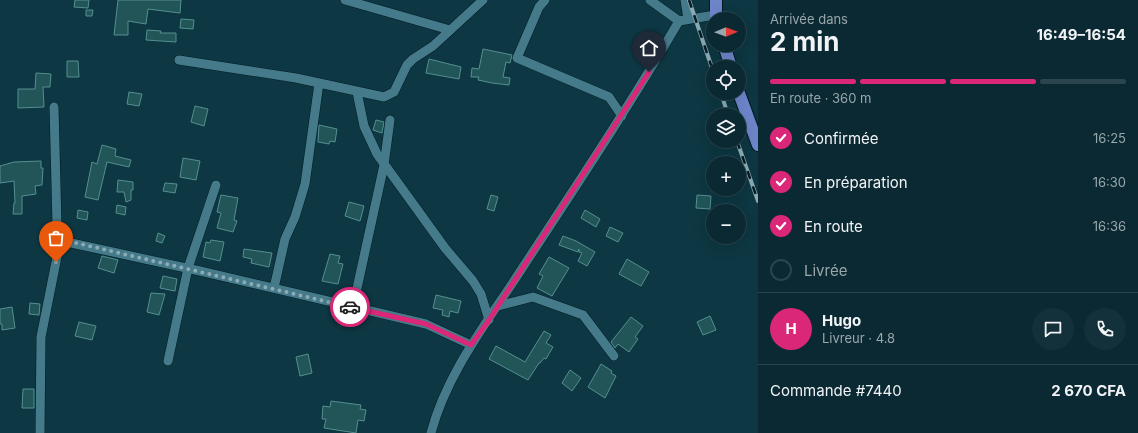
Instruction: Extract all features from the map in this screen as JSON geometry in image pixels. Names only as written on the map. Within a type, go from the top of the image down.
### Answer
[{"type":"main road","points":[[716,0],[716,12]]},
{"type":"main road","points":[[742,100],[758,145]]},
{"type":"street","points":[[345,0],[450,30]]},
{"type":"street","points":[[179,60],[296,78],[378,97],[390,95],[394,92],[406,65],[433,46],[483,0]]},
{"type":"street","points":[[545,0],[539,7],[517,58],[609,97],[622,116]]},
{"type":"street","points":[[650,0],[679,21]]},
{"type":"street","points":[[685,0],[688,19]]},
{"type":"street","points":[[430,433],[442,398],[471,345],[489,320],[622,116],[679,21],[706,18]]},
{"type":"street","points":[[274,288],[285,238],[295,217],[305,184],[319,83]]},
{"type":"street","points":[[357,92],[364,126],[376,154],[445,248],[473,281],[481,294],[489,320]]},
{"type":"street","points":[[40,433],[41,337],[59,247],[62,241],[57,226],[54,107]]},
{"type":"street","points":[[354,302],[384,165],[390,120]]},
{"type":"street","points":[[168,361],[188,268],[216,185]]},
{"type":"street","points":[[62,241],[188,268],[426,324],[471,345]]},
{"type":"street","points":[[498,306],[533,297],[583,315],[614,356]]},
{"type":"building","points":[[75,0],[89,0],[88,8],[74,7]]},
{"type":"building","points":[[118,0],[181,0],[180,13],[148,9],[146,24],[128,21],[128,35],[114,35]]},
{"type":"building","points":[[86,10],[93,10],[92,16],[86,16]]},
{"type":"building","points":[[181,19],[194,20],[193,29],[180,28]]},
{"type":"building","points":[[147,30],[161,31],[160,33],[176,33],[176,42],[146,40]]},
{"type":"building","points":[[483,49],[512,55],[510,63],[506,62],[503,77],[510,78],[509,85],[478,80],[479,77],[471,77],[472,68],[479,69]]},
{"type":"building","points":[[429,59],[461,67],[459,79],[426,73]]},
{"type":"building","points":[[67,61],[78,61],[79,77],[67,77]]},
{"type":"building","points":[[36,73],[51,74],[50,87],[43,87],[44,107],[18,108],[18,89],[35,89]]},
{"type":"building","points":[[129,92],[142,94],[139,106],[127,104]]},
{"type":"building","points":[[195,106],[208,109],[204,126],[191,122]]},
{"type":"building","points":[[376,120],[384,122],[382,133],[373,130]]},
{"type":"building","points":[[319,125],[337,129],[335,142],[330,141],[329,144],[318,142]]},
{"type":"building","points":[[102,145],[116,149],[115,156],[131,160],[129,167],[107,162],[98,200],[85,197],[92,162],[97,164]]},
{"type":"building","points":[[183,158],[200,161],[196,180],[180,177]]},
{"type":"building","points":[[41,161],[41,168],[43,168],[42,185],[35,186],[36,194],[22,196],[22,214],[13,214],[15,203],[14,181],[0,183],[0,166],[14,162]]},
{"type":"building","points":[[118,180],[133,182],[131,200],[126,202],[124,192],[117,192]]},
{"type":"building","points":[[165,183],[177,184],[175,193],[163,191]]},
{"type":"building","points":[[221,195],[238,198],[234,220],[237,221],[233,232],[217,228],[221,213],[217,212]]},
{"type":"building","points":[[491,195],[498,197],[494,211],[487,209]]},
{"type":"building","points":[[697,195],[711,196],[710,204],[706,204],[706,209],[696,208]]},
{"type":"building","points":[[349,202],[364,206],[360,221],[345,216]]},
{"type":"building","points":[[117,205],[126,207],[125,215],[116,213]]},
{"type":"building","points":[[78,210],[88,212],[87,220],[77,218]]},
{"type":"building","points":[[585,210],[600,219],[596,227],[581,218]]},
{"type":"building","points":[[610,227],[623,233],[618,242],[606,236]]},
{"type":"building","points":[[158,233],[165,236],[162,243],[156,241]]},
{"type":"building","points":[[563,236],[576,241],[595,252],[587,266],[578,261],[582,253],[579,252],[579,249],[578,252],[559,245]]},
{"type":"building","points":[[211,240],[224,242],[220,261],[203,257],[206,242],[210,243]]},
{"type":"building","points":[[244,249],[272,253],[269,267],[251,263],[252,259],[243,257]]},
{"type":"building","points":[[330,254],[340,256],[338,263],[343,264],[338,284],[322,281]]},
{"type":"building","points":[[102,256],[118,260],[114,273],[98,268]]},
{"type":"building","points":[[549,257],[569,268],[552,296],[537,288],[543,276],[539,274]]},
{"type":"building","points":[[627,259],[649,272],[641,286],[619,274]]},
{"type":"building","points":[[163,276],[177,279],[175,291],[160,288]]},
{"type":"building","points":[[151,293],[165,294],[159,315],[147,312]]},
{"type":"building","points":[[436,295],[461,301],[458,313],[450,311],[449,317],[442,315],[443,310],[433,308]]},
{"type":"building","points":[[30,303],[40,304],[39,315],[29,314]]},
{"type":"building","points":[[12,307],[15,328],[2,330],[2,324],[0,324],[0,309]]},
{"type":"building","points":[[710,316],[716,330],[703,335],[697,322]]},
{"type":"building","points":[[631,317],[643,326],[635,337],[638,339],[629,352],[618,344],[615,348],[611,342]]},
{"type":"building","points":[[79,322],[96,326],[92,340],[75,336]]},
{"type":"building","points":[[544,331],[551,335],[546,343],[553,347],[546,359],[544,358],[539,363],[528,380],[489,359],[496,346],[525,362]]},
{"type":"building","points":[[308,354],[312,373],[300,376],[296,357]]},
{"type":"building","points":[[601,364],[612,371],[611,373],[616,376],[605,398],[588,387]]},
{"type":"building","points":[[570,370],[581,378],[572,391],[562,383]]},
{"type":"building","points":[[23,389],[34,389],[34,408],[22,408]]},
{"type":"building","points":[[331,401],[361,405],[360,409],[366,410],[364,421],[358,420],[356,433],[324,428],[326,419],[322,419],[323,406],[330,407]]},
{"type":"railway","points":[[689,0],[709,60]]},
{"type":"railway","points":[[723,100],[726,108]]},
{"type":"railway","points":[[739,148],[758,201]]},
{"type":"way so far","points":[[56,262],[60,243],[62,241],[68,241],[350,307]]},
{"type":"route","points":[[350,307],[426,324],[471,345],[489,320],[649,72]]}]
